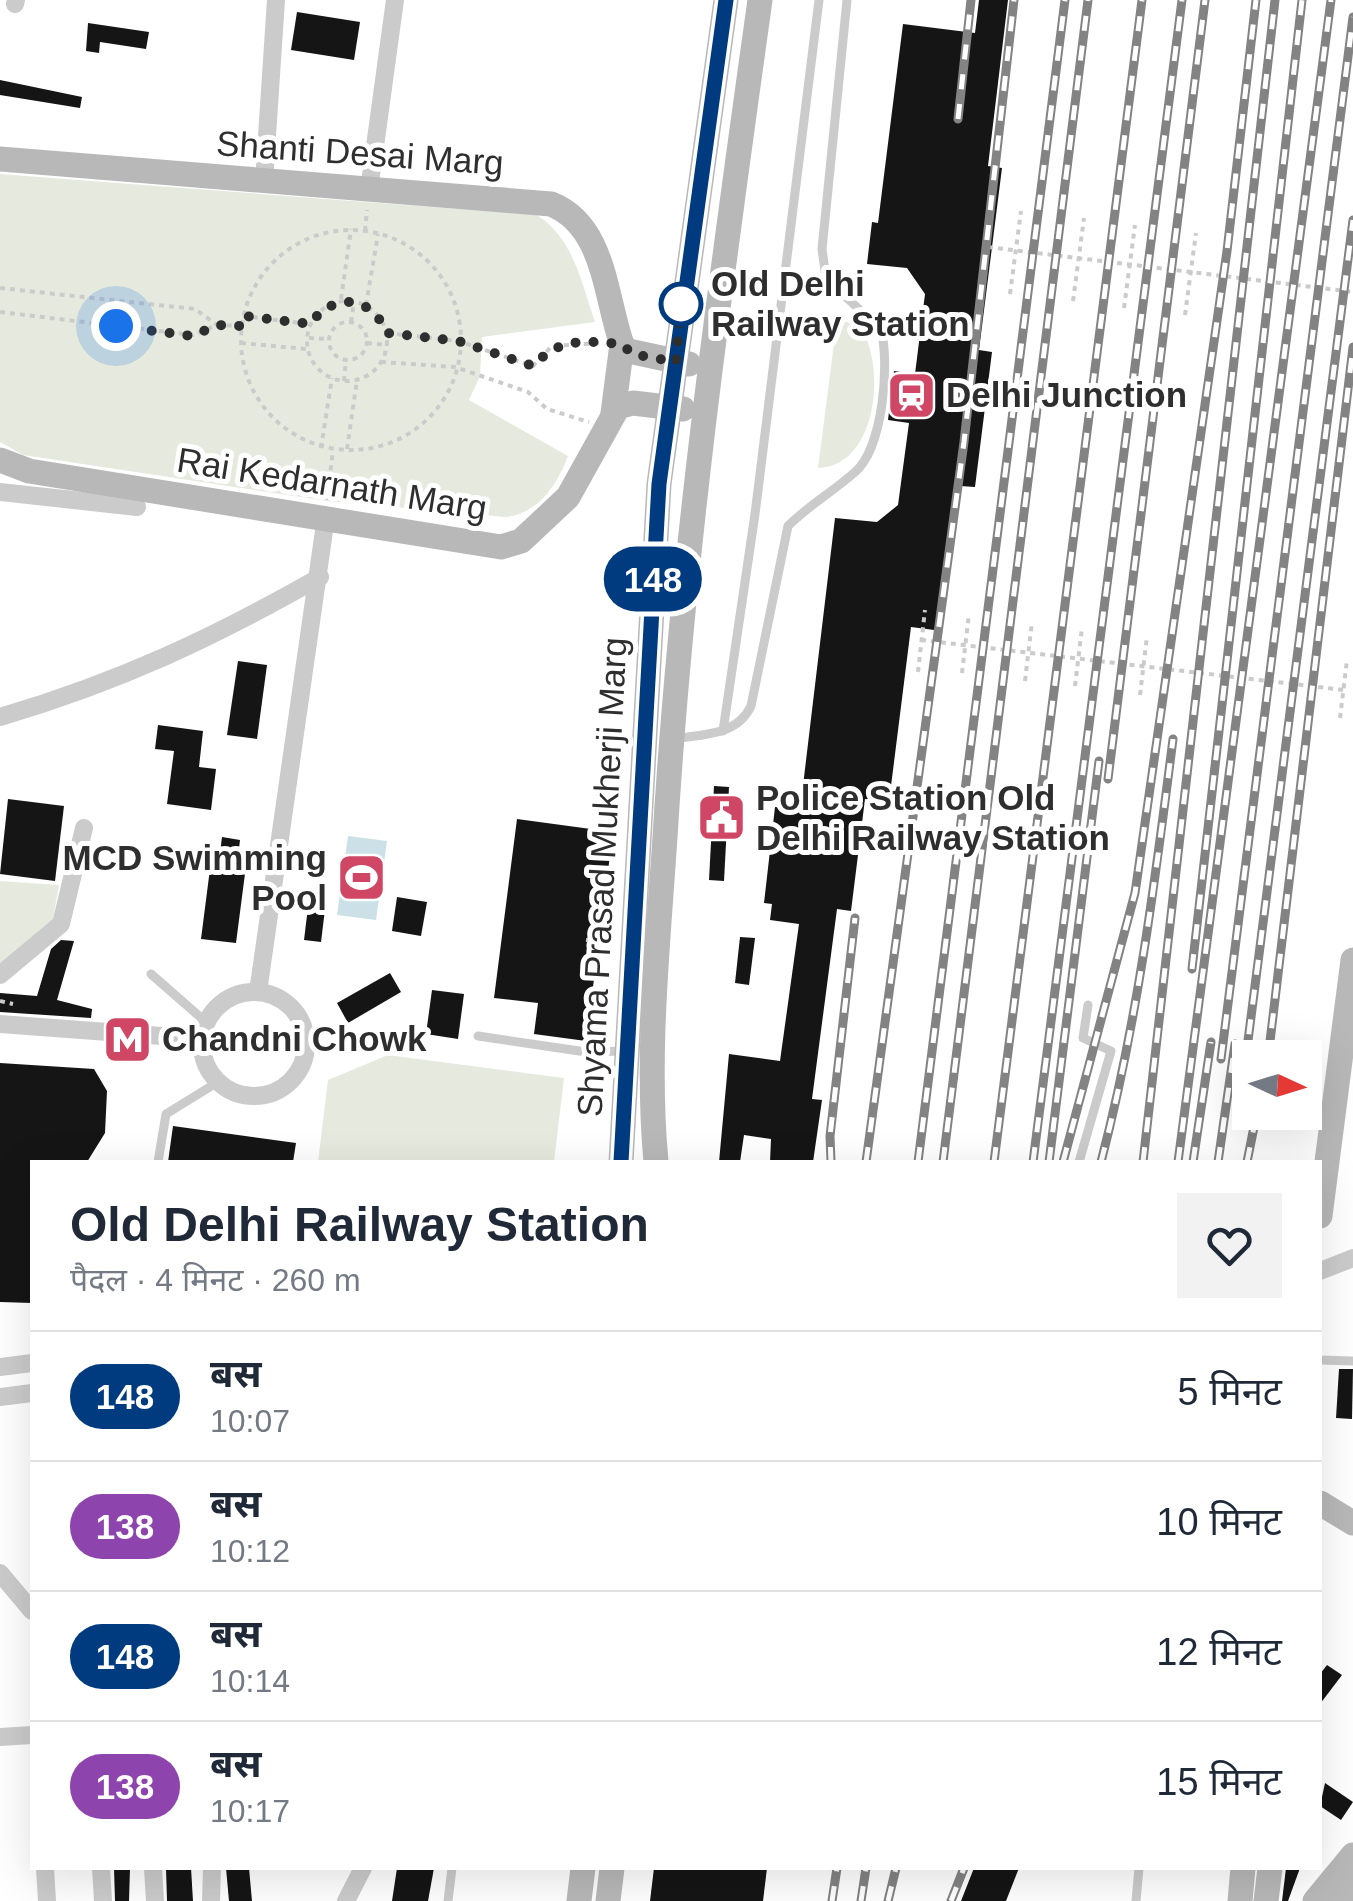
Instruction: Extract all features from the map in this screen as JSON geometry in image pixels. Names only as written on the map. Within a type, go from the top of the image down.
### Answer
[{"type":"main road","name":"Shyama Prasad Mukherji Marg","points":[[621,1160],[657,521],[726,0]]},
{"type":"main road","name":"Shyama Prasad Mukherji Marg","points":[[656,1160],[650,1091],[671,740],[703,412],[760,0]]},
{"type":"main road","name":"Shanti Desai Marg","points":[[0,159],[541,202],[562,208],[578,222],[600,265],[622,344],[611,419]]},
{"type":"main road","points":[[622,344],[632,354],[709,367]]},
{"type":"main road","points":[[611,419],[629,403],[703,412]]},
{"type":"main road","name":"Rai Kedarnath Marg","points":[[0,460],[29,471],[326,517],[489,548],[512,545],[568,497],[611,419]]},
{"type":"main road","points":[[1322,1200],[1353,960]]},
{"type":"main road","points":[[1322,1504],[1353,1523]]},
{"type":"main road","points":[[1315,1901],[1353,1855]]},
{"type":"main road","points":[[579,1901],[584,1870]]},
{"type":"main road","points":[[608,1901],[612,1870]]},
{"type":"main road","points":[[1240,1901],[1244,1870]]},
{"type":"main road","points":[[1266,1901],[1270,1870]]},
{"type":"main road","points":[[1342,1901],[1353,1886]]},
{"type":"street","points":[[264,181],[276,0]]},
{"type":"street","points":[[369,190],[395,0]]},
{"type":"street","points":[[0,492],[137,507]]},
{"type":"street","points":[[258,992],[326,517]]},
{"type":"street","points":[[0,717],[129,675],[262,610],[320,576]]},
{"type":"street","points":[[0,976],[61,924],[84,828]]},
{"type":"street","points":[[258,992],[276,997],[301,1022],[306,1039],[297,1074],[268,1094],[250,1096],[218,1082],[203,1055],[205,1031],[228,1000],[258,992]]},
{"type":"street","points":[[0,1024],[205,1031]]},
{"type":"street","points":[[1322,1270],[1353,1258]]},
{"type":"street","points":[[0,1367],[30,1363]]},
{"type":"street","points":[[0,1397],[30,1393]]},
{"type":"street","points":[[0,1573],[30,1608]]},
{"type":"street","points":[[0,1737],[30,1735]]},
{"type":"street","points":[[45,1870],[46,1901]]},
{"type":"street","points":[[100,1870],[103,1901]]},
{"type":"street","points":[[154,1870],[155,1901]]},
{"type":"street","points":[[212,1870],[212,1901]]},
{"type":"street","points":[[346,1901],[362,1870]]},
{"type":"lane","points":[[723,730],[755,514],[819,0]]},
{"type":"lane","points":[[671,740],[744,722],[751,706],[788,526],[858,471],[868,456],[878,417],[886,373],[881,330],[826,278],[822,249],[847,0]]},
{"type":"lane","points":[[150,974],[205,1031]]},
{"type":"lane","points":[[1080,1160],[1111,1051],[1083,1038],[1088,1005]]},
{"type":"lane","points":[[478,1036],[586,1052],[627,1051]]},
{"type":"lane","points":[[158,1160],[166,1114],[218,1082]]},
{"type":"lane","points":[[1322,1360],[1353,1361]]},
{"type":"lane","points":[[448,1901],[452,1870]]},
{"type":"lane","points":[[1136,1901],[1139,1870]]},
{"type":"path","points":[[1010,294],[1021,211]]},
{"type":"path","points":[[1073,301],[1084,218]]},
{"type":"path","points":[[1124,308],[1134,225]]},
{"type":"path","points":[[341,301],[350,229]]},
{"type":"path","points":[[350,229],[378,234],[414,249],[441,274],[454,308],[458,341],[455,366],[444,404],[430,420],[390,444],[347,451],[321,448],[295,435],[269,410],[253,384],[241,343],[244,316],[252,292],[276,260],[310,238],[350,229]]},
{"type":"path","points":[[1185,316],[1196,233]]},
{"type":"path","points":[[366,306],[378,234]]},
{"type":"path","points":[[988,246],[1353,292]]},
{"type":"path","points":[[0,288],[195,309],[218,325]]},
{"type":"path","points":[[341,301],[354,301],[366,306],[387,333],[387,344],[381,362],[357,380],[332,378],[319,370],[308,350],[310,324],[320,312],[341,301]]},
{"type":"path","points":[[350,322],[354,301]]},
{"type":"path","points":[[0,312],[192,336],[218,325],[242,326]]},
{"type":"path","points":[[244,316],[310,324]]},
{"type":"path","points":[[350,322],[362,328],[367,343],[359,357],[346,360],[334,354],[329,339],[337,325],[350,322]]},
{"type":"path","points":[[387,333],[458,341],[533,366],[552,346],[622,344]]},
{"type":"path","points":[[307,338],[329,339]]},
{"type":"path","points":[[241,343],[308,350]]},
{"type":"path","points":[[367,343],[387,344]]},
{"type":"path","points":[[344,380],[346,360]]},
{"type":"path","points":[[381,362],[455,366],[528,392],[547,408],[611,419]]},
{"type":"path","points":[[321,448],[332,378]]},
{"type":"path","points":[[347,451],[357,380]]},
{"type":"path","points":[[326,517],[333,450]]},
{"type":"path","points":[[918,672],[925,610]]},
{"type":"path","points":[[962,673],[968,614]]},
{"type":"path","points":[[1026,680],[1032,622]]},
{"type":"path","points":[[1075,686],[1082,628]]},
{"type":"path","points":[[1140,695],[1147,636]]},
{"type":"path","points":[[921,640],[1344,690]]},
{"type":"path","points":[[1340,718],[1346,660]]},
{"type":"path","points":[[586,940],[634,943]]},
{"type":"path","points":[[0,1001],[13,1004]]},
{"type":"shaded area","points":[[0,174],[537,215],[568,249],[595,322],[482,337],[480,376],[469,400],[568,456],[558,477],[537,504],[506,517],[327,501],[23,455],[0,442]]},
{"type":"shaded area","points":[[837,320],[859,325],[868,342],[874,387],[865,432],[854,450],[838,463],[818,468]]},
{"type":"shaded area","name":"MCD Swimming Pool","points":[[348,836],[387,841],[376,920],[337,915]]},
{"type":"shaded area","points":[[0,881],[59,885],[53,919],[0,965]]},
{"type":"shaded area","points":[[388,1055],[564,1078],[554,1160],[318,1160],[328,1080]]},
{"type":"building","points":[[979,0],[1008,0],[988,166],[1002,168],[979,350],[992,352],[975,487],[960,486],[942,631],[911,627],[889,802],[865,799],[851,911],[837,909],[812,1099],[822,1100],[813,1160],[770,1160],[771,1139],[744,1135],[740,1160],[719,1160],[729,1054],[780,1061],[799,924],[770,920],[772,904],[764,903],[775,807],[787,808],[789,792],[802,794],[835,518],[877,522],[898,505],[909,423],[888,420],[894,371],[915,374],[925,294],[907,268],[867,264],[872,222],[878,223],[903,24],[975,33]]},
{"type":"building","points":[[297,12],[360,22],[354,60],[291,50]]},
{"type":"building","points":[[88,23],[149,32],[146,49],[100,42],[99,53],[86,51]]},
{"type":"building","points":[[0,80],[82,97],[80,108],[0,95]]},
{"type":"building","points":[[238,661],[267,665],[257,739],[227,735]]},
{"type":"building","points":[[158,725],[203,731],[199,767],[216,769],[211,810],[167,804],[174,751],[155,749]]},
{"type":"building","points":[[714,786],[729,787],[724,881],[709,880]]},
{"type":"building","points":[[8,799],[64,806],[55,881],[0,874]]},
{"type":"building","points":[[517,819],[613,832],[586,1041],[534,1034],[538,1003],[494,998]]},
{"type":"building","points":[[222,837],[240,840],[237,865],[246,866],[236,943],[201,939],[211,861],[219,861]]},
{"type":"building","points":[[397,897],[427,902],[421,936],[392,931]]},
{"type":"building","points":[[309,899],[326,901],[321,942],[304,940]]},
{"type":"building","points":[[740,937],[755,938],[749,985],[735,983]]},
{"type":"building","points":[[61,940],[74,941],[57,1000],[92,1009],[91,1018],[0,1012],[0,993],[37,996],[51,949]]},
{"type":"building","points":[[390,973],[401,992],[348,1023],[337,1003]]},
{"type":"building","points":[[432,990],[464,994],[458,1039],[426,1034]]},
{"type":"building","points":[[0,1063],[94,1069],[107,1091],[105,1133],[88,1160],[30,1160],[30,1303],[0,1302]]},
{"type":"building","points":[[173,1126],[296,1143],[293,1160],[168,1160]]},
{"type":"building","points":[[1339,1369],[1353,1369],[1352,1419],[1336,1418]]},
{"type":"building","points":[[1327,1665],[1342,1675],[1322,1701],[1322,1671]]},
{"type":"building","points":[[1325,1783],[1353,1802],[1341,1820],[1322,1807]]},
{"type":"building","points":[[114,1870],[130,1870],[129,1901],[115,1901]]},
{"type":"building","points":[[166,1870],[191,1870],[193,1901],[167,1901]]},
{"type":"building","points":[[226,1870],[249,1870],[252,1901],[229,1901]]},
{"type":"building","points":[[397,1870],[434,1870],[428,1901],[392,1901]]},
{"type":"building","points":[[654,1870],[767,1870],[763,1901],[650,1901]]},
{"type":"building","points":[[973,1870],[1018,1870],[1006,1901],[961,1901]]},
{"type":"building","points":[[1286,1870],[1299,1870],[1288,1901],[1282,1901]]},
{"type":"railway","points":[[958,119],[971,0]]},
{"type":"railway","points":[[866,1160],[964,442],[1014,0]]},
{"type":"railway","points":[[918,1160],[1065,0]]},
{"type":"railway","points":[[943,1160],[1088,0]]},
{"type":"railway","points":[[994,1160],[1142,0]]},
{"type":"railway","points":[[1033,1160],[1182,0]]},
{"type":"railway","points":[[1108,779],[1205,0]]},
{"type":"railway","points":[[1064,1160],[1135,893],[1227,251],[1256,0]]},
{"type":"railway","points":[[1143,1160],[1275,0]]},
{"type":"railway","points":[[1192,969],[1302,0]]},
{"type":"railway","points":[[1178,1160],[1331,0]]},
{"type":"railway","points":[[1221,1059],[1353,17]]},
{"type":"railway","points":[[1248,1040],[1353,220]]},
{"type":"railway","points":[[1270,1040],[1353,347]]},
{"type":"railway","points":[[1102,1160],[1135,1005],[1173,739]]},
{"type":"railway","points":[[1049,1160],[1099,761]]},
{"type":"railway","points":[[831,1160],[830,1136],[855,918]]},
{"type":"railway","points":[[1193,1160],[1211,1042]]},
{"type":"railway","points":[[1218,1160],[1232,1065]]},
{"type":"railway","points":[[1247,1160],[1253,1130]]},
{"type":"railway","points":[[832,1901],[837,1870]]},
{"type":"railway","points":[[861,1901],[866,1870]]},
{"type":"railway","points":[[888,1901],[896,1870]]},
{"type":"railway","points":[[951,1901],[963,1870]]},
{"type":"bus line","name":"148","points":[[621,1160],[659,484],[726,0]]},
{"type":"place","name":"Old Delhi Railway Station","points":[[681,304]]},
{"type":"place","name":"Delhi Junction","points":[[911,395]]},
{"type":"place","name":"Police Station Old Delhi Railway Station","points":[[721,818]]},
{"type":"place","name":"MCD Swimming Pool","points":[[362,878]]},
{"type":"place","name":"Chandni Chowk","points":[[127,1039]]},
{"type":"route","points":[[116,326],[192,336],[218,325],[242,326],[244,316],[310,324],[332,304],[354,301],[376,314],[387,333],[458,341],[533,366],[552,346],[574,342],[622,344],[628,353],[676,362],[681,304]]}]
